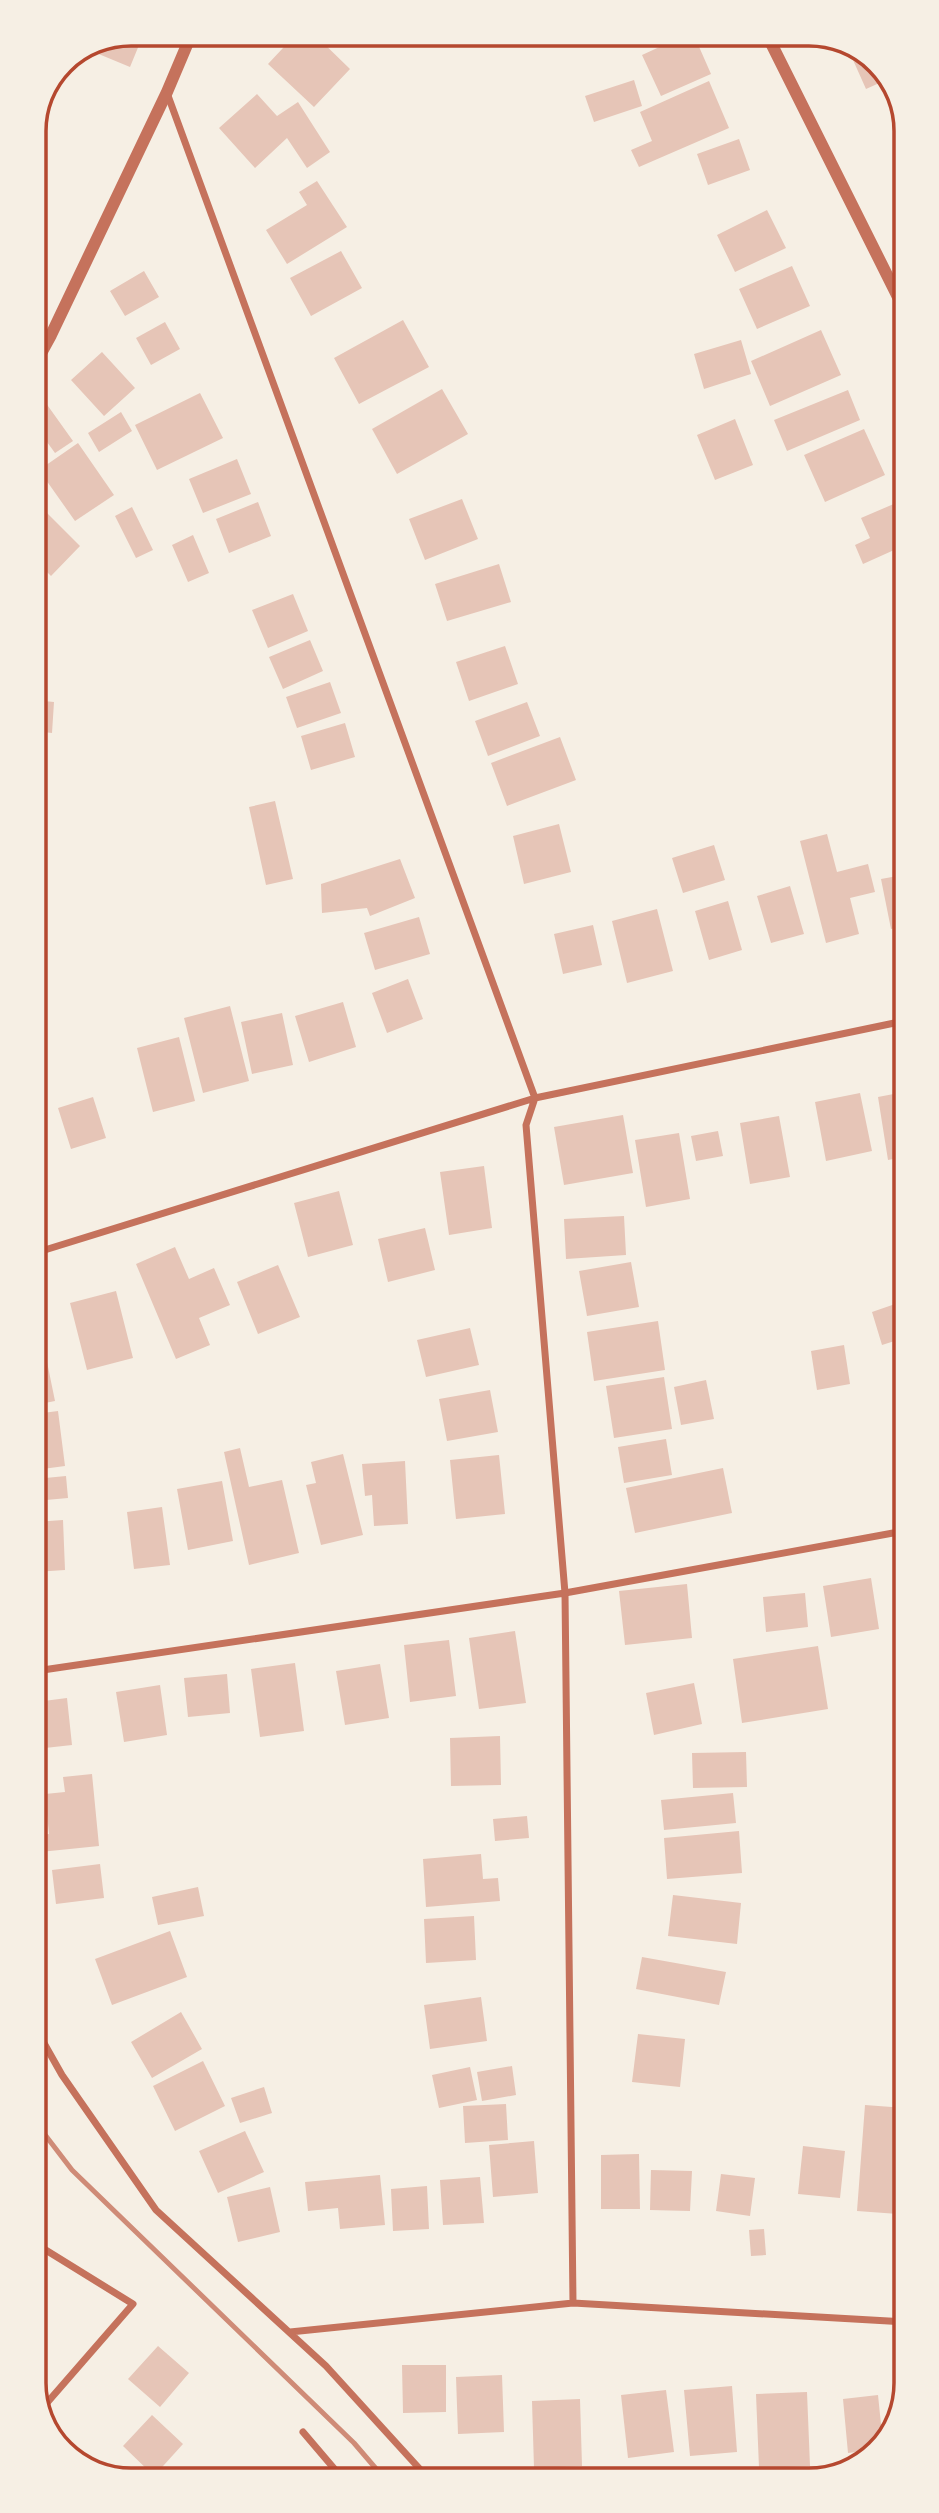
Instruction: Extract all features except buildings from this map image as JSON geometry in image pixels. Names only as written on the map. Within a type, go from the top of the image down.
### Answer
[{"type":"street","points":[[46,344],[186,46]]},
{"type":"street","points":[[772,46],[894,289]]},
{"type":"street","points":[[167,92],[535,1098],[526,1125],[565,1593],[573,2303]]},
{"type":"street","points":[[46,1250],[535,1098],[894,1023]]},
{"type":"street","points":[[46,1670],[565,1593],[894,1533]]},
{"type":"street","points":[[46,2047],[62,2075],[156,2210],[326,2366],[418,2467]]},
{"type":"street","points":[[46,2248],[133,2304],[47,2402]]},
{"type":"street","points":[[290,2332],[573,2303],[894,2321]]},
{"type":"street","points":[[303,2432],[333,2467]]},
{"type":"railway","points":[[46,2136],[72,2170],[354,2443],[375,2467]]}]
